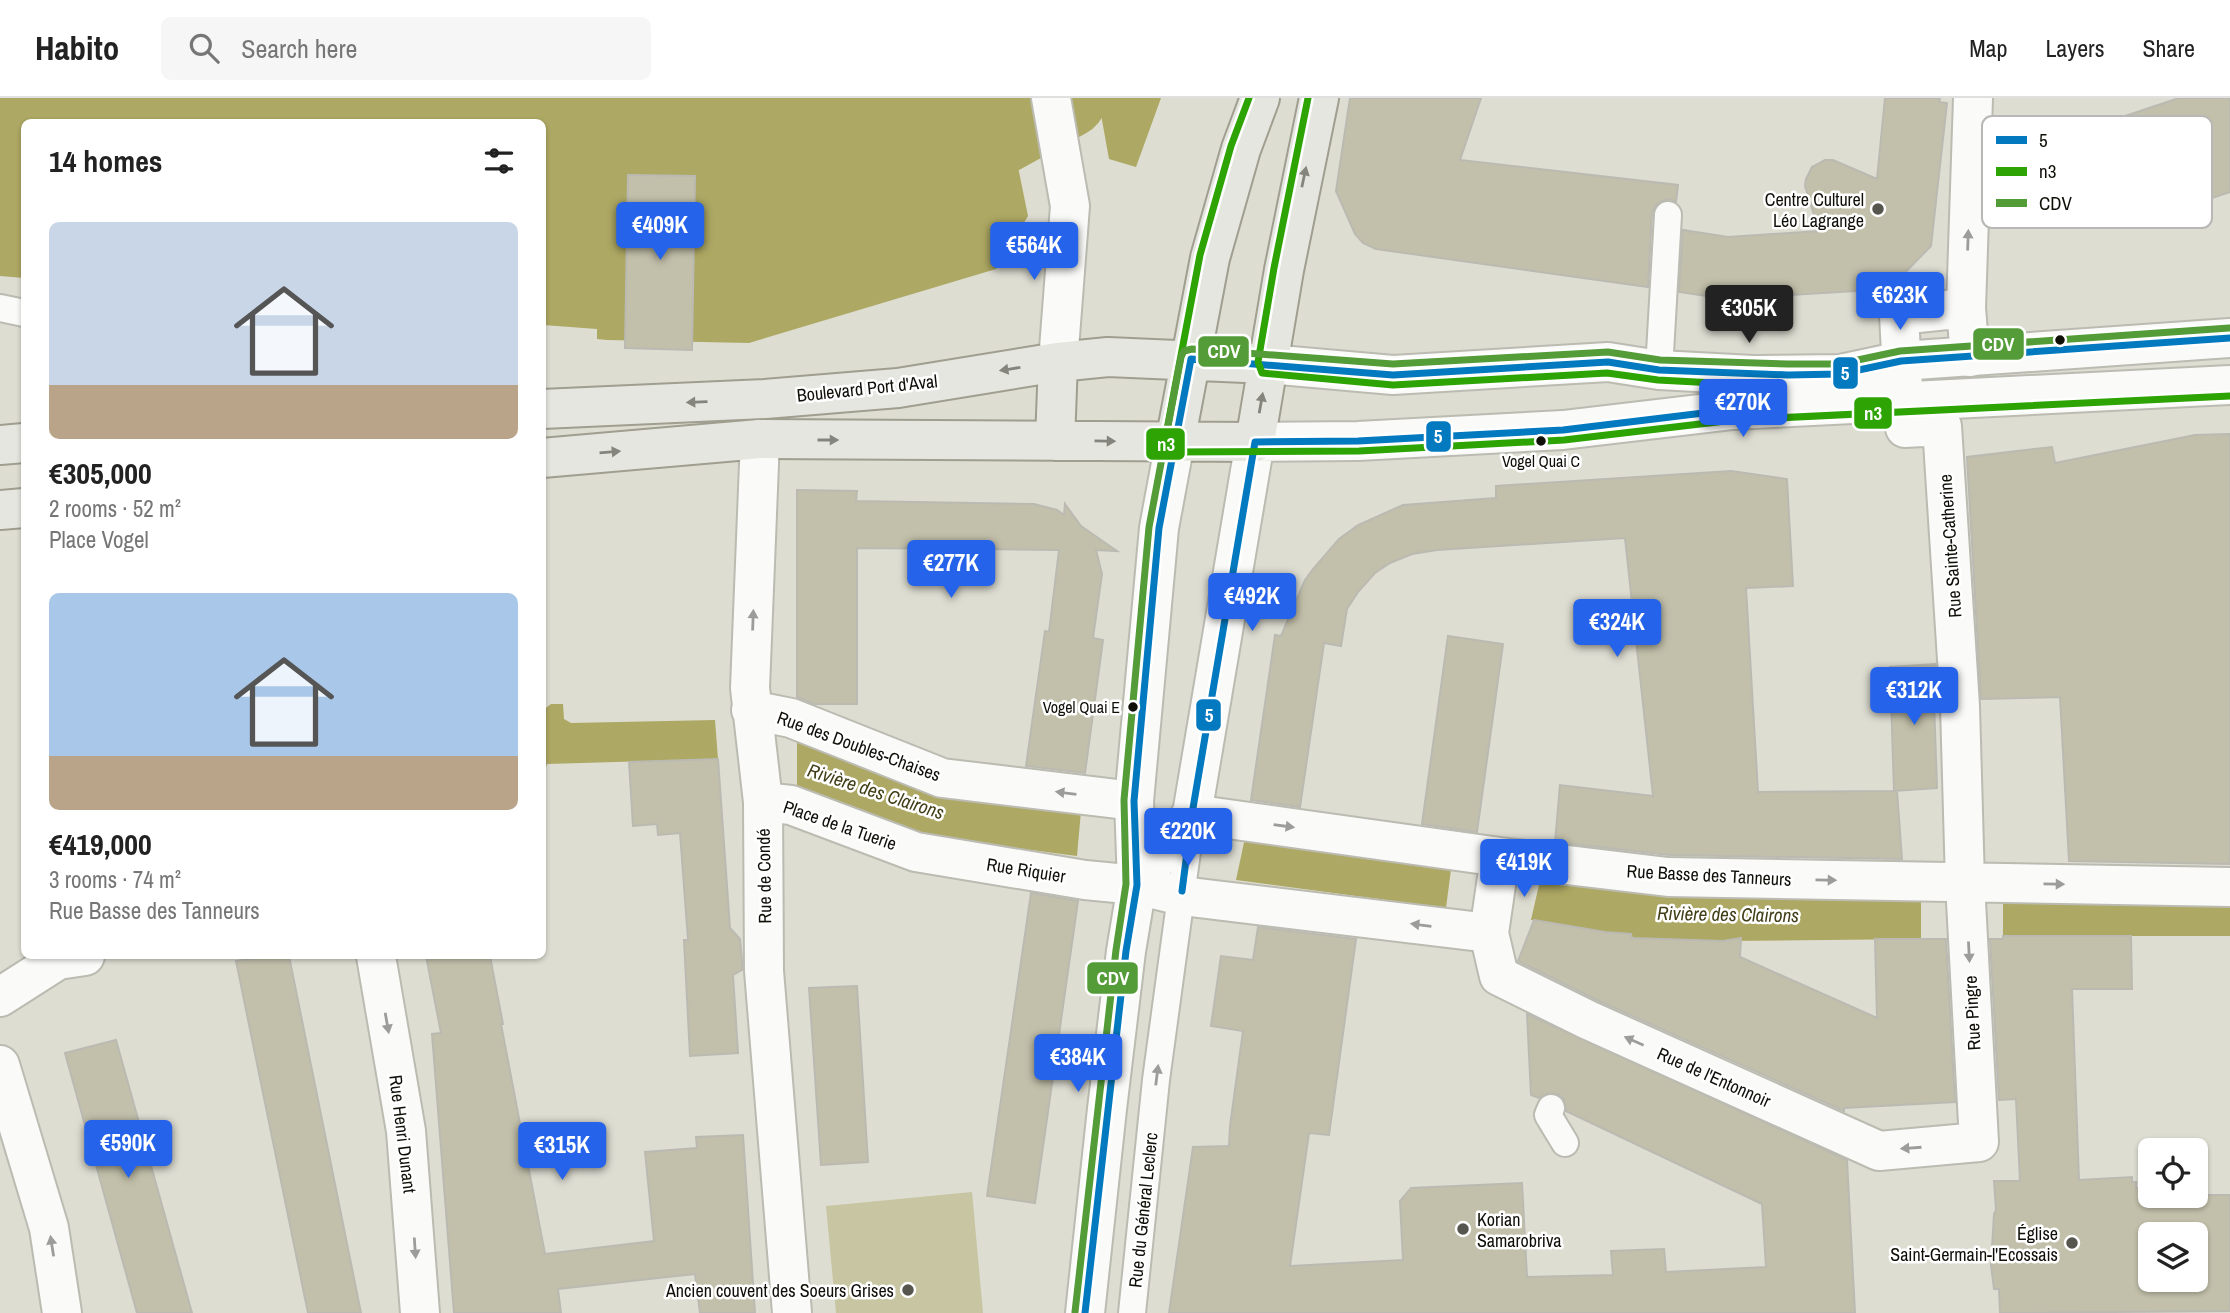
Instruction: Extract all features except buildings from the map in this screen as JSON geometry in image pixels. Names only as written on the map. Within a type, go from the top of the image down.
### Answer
[{"type":"main road","points":[[1175,442],[1210,258],[1241,149],[1261,98]]},
{"type":"main road","points":[[546,458],[760,439],[1255,442],[1284,270],[1319,98]]},
{"type":"main road","name":"Boulevard Port d'Aval","points":[[546,409],[765,399],[898,388],[1058,362],[1108,357],[1268,364]]},
{"type":"main road","points":[[1055,441],[1058,362]]},
{"type":"main road","points":[[0,445],[21,443]]},
{"type":"main road","points":[[0,510],[21,508]]},
{"type":"street","points":[[1051,98],[1070,206],[1058,362]]},
{"type":"street","points":[[1970,357],[1966,308],[1973,98]]},
{"type":"street","name":"Rue Sainte-Catherine","points":[[1965,883],[1960,706],[1942,426],[1905,428],[1899,315],[1966,308]]},
{"type":"street","points":[[1268,364],[1394,375],[1608,362],[1659,370],[1753,375],[1840,374],[1901,362],[2230,338]]},
{"type":"street","points":[[1255,442],[1358,441],[1563,430],[1733,410],[2230,385]]},
{"type":"street","name":"Rue de Condé","points":[[760,439],[751,699],[763,802],[764,971],[792,1313]]},
{"type":"street","points":[[1085,1313],[1126,951],[1137,885],[1134,802],[1159,528],[1175,442]]},
{"type":"street","name":"Rue du Général Leclerc","points":[[1192,814],[1255,442]]},
{"type":"street","name":"Rue des Doubles-Chaises","points":[[751,699],[791,718],[942,778],[1134,802],[1192,814]]},
{"type":"street","name":"Place de la Tuerie","points":[[763,802],[791,805],[916,852]]},
{"type":"street","points":[[1137,885],[1192,814]]},
{"type":"street","name":"Rue Basse des Tanneurs","points":[[1192,814],[1500,857],[1668,877],[2230,887]]},
{"type":"street","name":"Rue Riquier","points":[[916,852],[1085,880],[1137,885],[1182,896]]},
{"type":"street","points":[[1182,896],[1489,933],[1500,857]]},
{"type":"street","name":"Rue Pingre","points":[[1965,883],[1979,1142]]},
{"type":"street","name":"Rue de l'Entonnoir","points":[[1489,933],[1499,976],[1583,1031],[1880,1151],[1979,1142]]},
{"type":"street","points":[[0,997],[58,960],[65,959]]},
{"type":"street","name":"Rue Henri Dunant","points":[[377,959],[406,1130],[420,1313]]},
{"type":"street","points":[[0,1065],[49,1228],[62,1313]]},
{"type":"lane","points":[[1659,370],[1668,215]]},
{"type":"lane","points":[[0,308],[21,312]]},
{"type":"lane","name":"Rue du Général Leclerc","points":[[1132,1313],[1156,1080],[1192,814]]},
{"type":"lane","points":[[1551,1108],[1548,1115],[1565,1143]]},
{"type":"shaded area","points":[[972,1192],[983,1313],[836,1313],[826,1206]]},
{"type":"water","points":[[0,98],[1004,98],[1028,216],[996,269],[749,343],[607,340],[597,339],[597,329],[546,325],[546,119],[21,119],[21,278],[0,276]]},
{"type":"water","points":[[1098,98],[1161,98],[1136,167],[1109,159]]},
{"type":"water","points":[[551,704],[563,704],[564,719],[571,723],[715,720],[718,759],[547,764],[546,767],[546,708]]},
{"type":"water","name":"Rivière des Clairons","points":[[797,740],[1081,811],[1077,856],[930,837],[797,790]]},
{"type":"water","points":[[1246,833],[1452,862],[1446,908],[1236,880]]},
{"type":"water","name":"Rivière des Clairons","points":[[1541,876],[1603,890],[1625,892],[1921,896],[1921,939],[1723,941],[1632,938],[1631,934],[1531,920]]},
{"type":"water","points":[[2003,897],[2230,899],[2230,936],[2003,936]]},
{"type":"waterway","points":[[902,124],[998,136],[1067,98]]},
{"type":"transit line","name":"n3","points":[[1249,98],[1231,146],[1200,255],[1165,440],[1166,448],[1172,452],[1359,451],[1564,440],[1734,420],[2230,396]]},
{"type":"transit line","name":"n3","points":[[1308,98],[1258,362],[1262,373],[1393,385],[1607,373],[1658,380],[1715,383]]},
{"type":"transit line","name":"CDV","points":[[1075,1312],[1116,950],[1126,884],[1124,800],[1149,527],[1184,351],[1192,349],[1393,364],[1608,352],[1660,360],[1839,364],[1900,351],[2229,328]]},
{"type":"transit line","name":"5","points":[[1085,1313],[1126,951],[1137,885],[1134,801],[1159,528],[1191,359],[1393,375],[1608,362],[1659,370],[1788,375],[1840,374],[1901,361],[2230,338]]},
{"type":"transit line","name":"5","points":[[1182,891],[1192,814],[1255,442],[1358,441],[1563,430],[1720,411]]},
{"type":"place","name":"Centre Culturel Léo Lagrange","points":[[1878,209]]},
{"type":"place","name":"Vogel Quai C","points":[[1541,441]]},
{"type":"place","name":"Vogel Quai E","points":[[1133,707]]},
{"type":"place","name":"Korian Samarobriva","points":[[1463,1229]]},
{"type":"place","name":"Église Saint-Germain-l'Ecossais","points":[[2072,1243]]},
{"type":"place","name":"Ancien couvent des Soeurs Grises","points":[[908,1290]]}]
